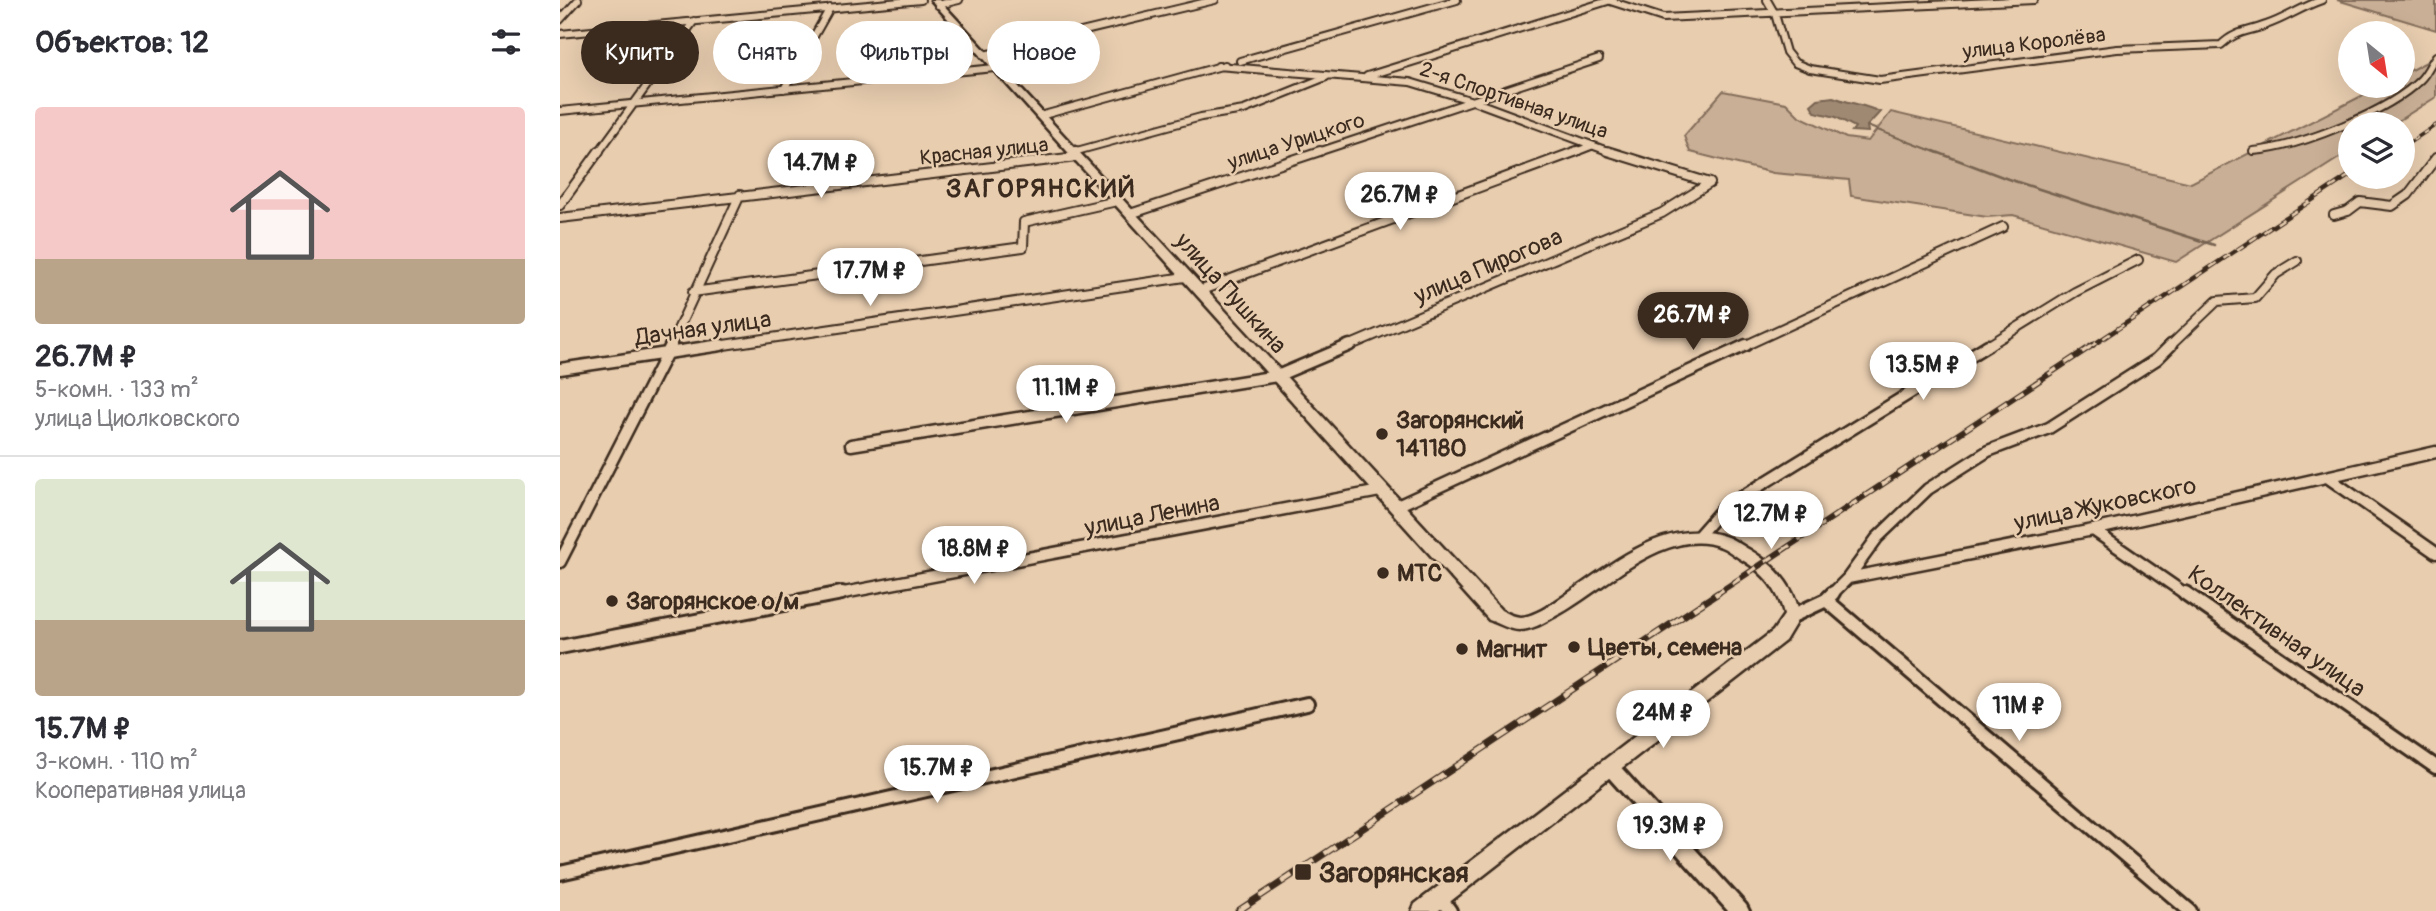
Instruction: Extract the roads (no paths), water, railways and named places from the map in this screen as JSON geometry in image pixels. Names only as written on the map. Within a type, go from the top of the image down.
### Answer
[{"type":"main road","name":"улица Пушкина","points":[[937,2],[987,59]]},
{"type":"main road","name":"улица Пушкина","points":[[1010,84],[1495,615],[1517,624],[1542,617],[1653,547],[1700,534]]},
{"type":"main road","points":[[1422,911],[1445,904],[1610,767],[1779,636],[1792,616],[1790,599],[1781,584],[1737,547],[1700,534]]},
{"type":"street","points":[[560,20],[578,0]]},
{"type":"street","points":[[560,34],[921,0]]},
{"type":"street","points":[[937,2],[959,0]]},
{"type":"street","points":[[984,55],[1214,0]]},
{"type":"street","points":[[1240,61],[1457,0]]},
{"type":"street","points":[[1367,76],[1608,0],[1663,18],[1987,5],[2034,0]]},
{"type":"street","points":[[1767,0],[1775,14]]},
{"type":"street","points":[[1977,0],[1987,5]]},
{"type":"street","name":"улица Королёва","points":[[1775,14],[1786,52],[1795,64],[1810,69],[1888,80],[2117,49],[2221,45],[2232,34],[2267,25],[2297,8],[2322,0]]},
{"type":"street","points":[[784,89],[830,8]]},
{"type":"street","points":[[560,205],[694,20]]},
{"type":"street","points":[[2253,152],[2269,150],[2358,121],[2421,79],[2436,56]]},
{"type":"street","name":"улица Урицкого","points":[[1130,215],[1599,59]]},
{"type":"street","name":"2-я Спортивная улица","points":[[1040,116],[1222,65],[1329,76],[1367,76],[1410,82],[1473,101],[1591,146],[1710,183]]},
{"type":"street","points":[[560,111],[987,69]]},
{"type":"street","name":"Красная улица","points":[[560,218],[1075,154],[1201,117],[1244,110],[1329,76]]},
{"type":"street","points":[[1199,291],[1591,146]]},
{"type":"street","points":[[2333,215],[2348,211],[2360,202],[2392,206],[2408,195],[2436,158]]},
{"type":"street","name":"улица Пирогова","points":[[851,444],[1277,376],[1662,213],[1710,183]]},
{"type":"street","points":[[560,562],[667,353],[740,195]]},
{"type":"street","points":[[693,292],[1023,247],[1024,222],[1117,201]]},
{"type":"street","points":[[1395,507],[2003,227]]},
{"type":"street","points":[[1700,534],[1722,509],[2075,292],[2138,260]]},
{"type":"street","points":[[1792,616],[1826,600],[1847,578],[1877,538],[1928,489],[1988,451],[2049,428],[2157,359],[2217,301],[2255,298],[2276,274],[2297,261]]},
{"type":"street","name":"Дачная улица","points":[[560,369],[1185,277]]},
{"type":"street","name":"улица Жуковского","points":[[1847,578],[2094,530],[2436,452]]},
{"type":"street","points":[[2327,477],[2436,553]]},
{"type":"street","name":"улица Ленина","points":[[560,647],[1380,491]]},
{"type":"street","name":"Коллективная улица","points":[[2094,530],[2436,767]]},
{"type":"street","points":[[1826,600],[2190,911]]},
{"type":"street","points":[[560,873],[1307,704]]},
{"type":"street","points":[[1610,767],[1740,911]]},
{"type":"waterway","points":[[1867,126],[1938,153]]},
{"type":"waterway","points":[[1934,151],[2008,179],[2214,245]]},
{"type":"railway","points":[[2415,139],[2436,125]]},
{"type":"railway","points":[[2090,347],[2338,183]]},
{"type":"railway","points":[[1715,595],[2093,345]]},
{"type":"railway","points":[[1238,911],[1718,593]]},
{"type":"place","name":"Загорянский 141180","points":[[1382,434]]},
{"type":"place","name":"МТС","points":[[1383,573]]},
{"type":"place","name":"Загорянское о/м","points":[[612,601]]},
{"type":"place","name":"Цветы, семена","points":[[1574,647]]},
{"type":"place","name":"Магнит","points":[[1462,649]]},
{"type":"place","name":"Загорянская","points":[[1303,872]]},
{"type":"district","name":"ЗАГОРЯНСКИЙ","points":[[1041,188]]}]
